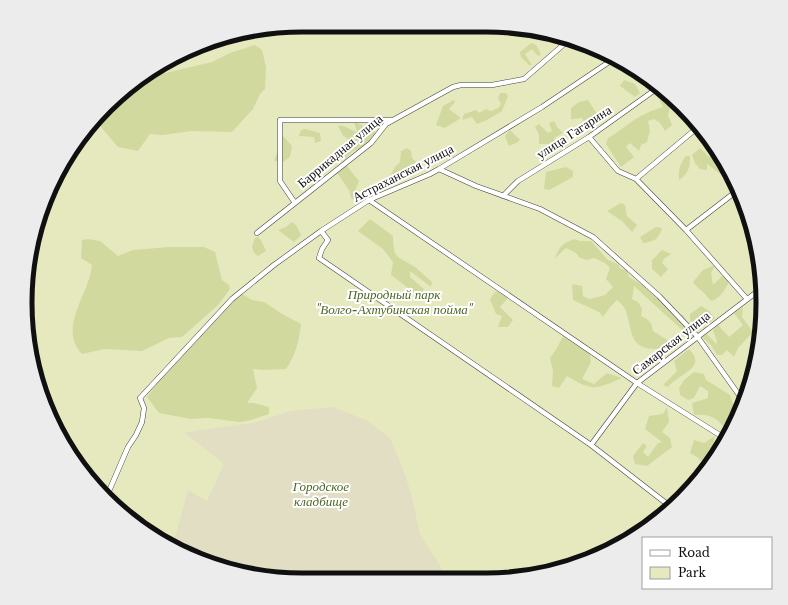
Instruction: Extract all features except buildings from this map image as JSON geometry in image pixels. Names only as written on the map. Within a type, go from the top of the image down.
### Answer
[{"type":"street","name":"Баррикадная улица","points":[[257,234],[371,143],[386,124],[453,87],[461,85],[492,85],[524,79],[565,44]]},
{"type":"street","name":"Астраханская улица","points":[[109,492],[128,447],[142,422],[144,408],[140,398],[232,299],[321,231],[369,200],[439,169],[542,107],[609,62]]},
{"type":"street","name":"улица Гагарина","points":[[503,196],[518,181],[589,137],[654,91]]},
{"type":"street","points":[[295,203],[280,181],[280,120],[395,120]]},
{"type":"street","points":[[636,179],[694,130]]},
{"type":"street","points":[[589,137],[618,171],[636,179],[686,230],[748,299]]},
{"type":"street","points":[[439,169],[476,186],[540,209],[593,237],[659,296],[697,336],[740,395]]},
{"type":"street","points":[[686,230],[733,194]]},
{"type":"street","points":[[369,200],[638,383],[721,436]]},
{"type":"street","points":[[321,231],[328,240],[322,249],[319,258],[591,445],[667,504]]},
{"type":"street","name":"Самарская улица","points":[[591,445],[638,383],[697,336],[755,293]]},
{"type":"green space","name":"Природный парк \"Волго-Ахтубинская пойма\"","points":[[302,32],[486,32],[521,34],[538,37],[572,46],[621,68],[664,99],[689,124],[720,167],[735,199],[747,232],[754,267],[756,302],[754,338],[747,373],[742,389],[720,438],[689,481],[664,506],[621,537],[605,545],[572,559],[538,568],[521,571],[486,573],[302,573],[267,571],[232,564],[183,545],[167,537],[138,517],[111,494],[99,481],[68,438],[60,422],[46,389],[37,355],[34,338],[32,302],[34,267],[41,232],[46,216],[68,167],[78,152],[99,124],[124,99],[167,68],[183,60],[232,41],[267,34]]},
{"type":"green space","points":[[531,43],[536,45],[541,54],[538,56],[532,49],[525,54],[532,65],[529,65],[521,57],[520,52]]},
{"type":"green space","points":[[255,45],[262,50],[266,67],[265,89],[260,94],[253,109],[232,132],[192,131],[163,135],[150,134],[138,151],[118,147],[101,127],[101,121],[111,111],[152,78],[161,74],[212,62],[230,53]]},
{"type":"green space","points":[[624,80],[635,84],[640,93],[635,97],[620,86]]},
{"type":"green space","points":[[500,93],[506,93],[508,96],[502,111],[477,124],[472,117],[462,120],[464,114],[476,110],[479,113],[486,109],[491,111],[498,108],[501,104],[498,98]]},
{"type":"green space","points":[[657,94],[671,105],[668,115],[672,125],[665,131],[660,123],[654,119],[648,121],[650,131],[647,142],[641,145],[639,151],[630,143],[626,147],[634,157],[621,167],[606,144],[608,138],[640,116],[663,107]]},
{"type":"green space","points":[[454,100],[455,102],[449,109],[461,118],[445,128],[436,125],[443,106]]},
{"type":"green space","points":[[588,100],[601,120],[587,130],[582,118],[571,119],[571,108],[579,102]]},
{"type":"green space","points":[[554,121],[563,133],[554,138],[557,145],[554,147],[548,144],[539,144],[539,135],[535,127],[539,124],[548,133],[552,131],[549,123]]},
{"type":"green space","points":[[354,122],[362,125],[364,128],[369,127],[369,124],[372,122],[372,127],[376,133],[372,139],[360,149],[353,151],[344,160],[343,150],[349,142],[347,138],[343,136],[338,126],[343,126],[357,132]]},
{"type":"green space","points":[[305,129],[320,133],[321,141],[315,143],[314,137],[299,136],[301,130]]},
{"type":"green space","points":[[510,130],[519,139],[521,138],[518,142],[509,146],[505,136]]},
{"type":"green space","points":[[283,136],[292,146],[290,157],[283,162],[274,161]]},
{"type":"green space","points":[[407,148],[411,151],[412,158],[417,163],[411,166],[402,176],[392,180],[389,178],[395,167],[400,162],[401,151]]},
{"type":"green space","points":[[700,148],[709,157],[711,154],[724,175],[723,176],[707,164],[707,170],[700,169],[695,163],[692,155]]},
{"type":"green space","points":[[686,156],[690,156],[689,167],[685,175],[679,180],[680,167]]},
{"type":"green space","points":[[346,165],[359,181],[356,188],[355,200],[351,198],[349,190],[337,173],[341,167]]},
{"type":"green space","points":[[566,167],[573,171],[573,177],[549,190],[544,189],[546,172]]},
{"type":"green space","points":[[621,203],[625,205],[627,216],[637,225],[632,232],[622,221],[607,211]]},
{"type":"green space","points":[[370,219],[393,236],[395,253],[401,259],[415,267],[432,282],[431,287],[410,271],[410,277],[424,289],[420,297],[391,275],[393,262],[383,249],[358,231]]},
{"type":"green space","points":[[292,222],[296,225],[301,235],[294,242],[278,230],[286,227]]},
{"type":"green space","points":[[656,227],[662,228],[659,235],[653,241],[643,243],[640,237]]},
{"type":"green space","points":[[258,237],[266,251],[258,256],[254,253],[252,247],[255,238]]},
{"type":"green space","points":[[88,239],[100,241],[118,256],[133,250],[169,247],[204,247],[215,252],[222,280],[229,285],[230,289],[218,305],[182,337],[169,338],[142,351],[104,349],[82,354],[75,344],[73,333],[77,310],[90,276],[92,265],[81,258],[82,240]]},
{"type":"green space","points":[[574,239],[580,241],[591,241],[608,260],[618,264],[620,268],[627,271],[629,277],[644,286],[653,295],[659,296],[668,310],[683,315],[691,330],[689,333],[681,329],[634,286],[632,299],[638,302],[642,309],[641,316],[650,322],[653,331],[672,343],[668,346],[655,349],[646,348],[635,341],[632,336],[624,308],[617,300],[603,317],[599,312],[573,300],[572,284],[582,286],[583,296],[590,299],[605,295],[613,287],[606,279],[610,268],[605,263],[594,258],[587,260],[580,258],[576,253],[566,248],[554,259],[561,246]]},
{"type":"green space","points":[[662,250],[671,254],[664,259],[662,263],[668,269],[661,277],[652,269],[652,260]]},
{"type":"green space","points":[[715,265],[711,273],[713,285],[722,276],[730,280],[721,295],[712,301],[693,282],[703,270]]},
{"type":"green space","points":[[496,291],[509,297],[500,307],[513,320],[508,327],[498,327],[502,316],[496,314],[490,299]]},
{"type":"green space","points":[[242,294],[252,300],[264,302],[301,324],[296,347],[286,369],[253,369],[257,388],[247,403],[254,403],[269,407],[269,414],[240,422],[208,418],[191,419],[159,413],[147,397],[176,358],[211,321],[226,309],[235,296]]},
{"type":"green space","points":[[701,306],[708,310],[715,318],[708,324],[702,317],[695,323],[690,321],[690,314]]},
{"type":"green space","points":[[743,307],[742,317],[753,332],[738,348],[734,357],[727,350],[722,355],[717,355],[711,345],[702,337],[707,334],[716,344],[717,341],[713,330],[718,325],[729,337],[743,325],[734,313]]},
{"type":"green space","points":[[563,336],[589,350],[591,362],[582,379],[594,384],[607,373],[622,378],[606,385],[594,387],[582,384],[567,376],[559,388],[552,386],[553,371],[550,358]]},
{"type":"green space","points":[[689,349],[694,356],[694,366],[668,387],[663,385],[677,371],[674,361]]},
{"type":"green space","points":[[694,372],[704,374],[706,380],[730,395],[733,404],[735,405],[725,427],[724,428],[714,418],[703,415],[694,415],[692,403],[708,398],[708,391],[700,386],[694,398],[688,400],[680,395],[679,388],[684,380]]},
{"type":"green space","name":"Городское кладбище","points":[[333,407],[366,420],[390,438],[402,466],[411,493],[420,534],[444,573],[302,573],[267,571],[232,564],[216,559],[174,541],[188,490],[207,501],[224,464],[185,433],[253,423],[291,411]]},
{"type":"green space","points":[[667,407],[669,422],[662,432],[670,438],[672,447],[647,466],[635,464],[633,456],[643,443],[647,446],[643,452],[648,457],[658,443],[662,442],[645,429],[649,416],[663,414]]},
{"type":"green space","points":[[715,436],[713,449],[703,463],[690,453],[694,440],[704,443]]}]
